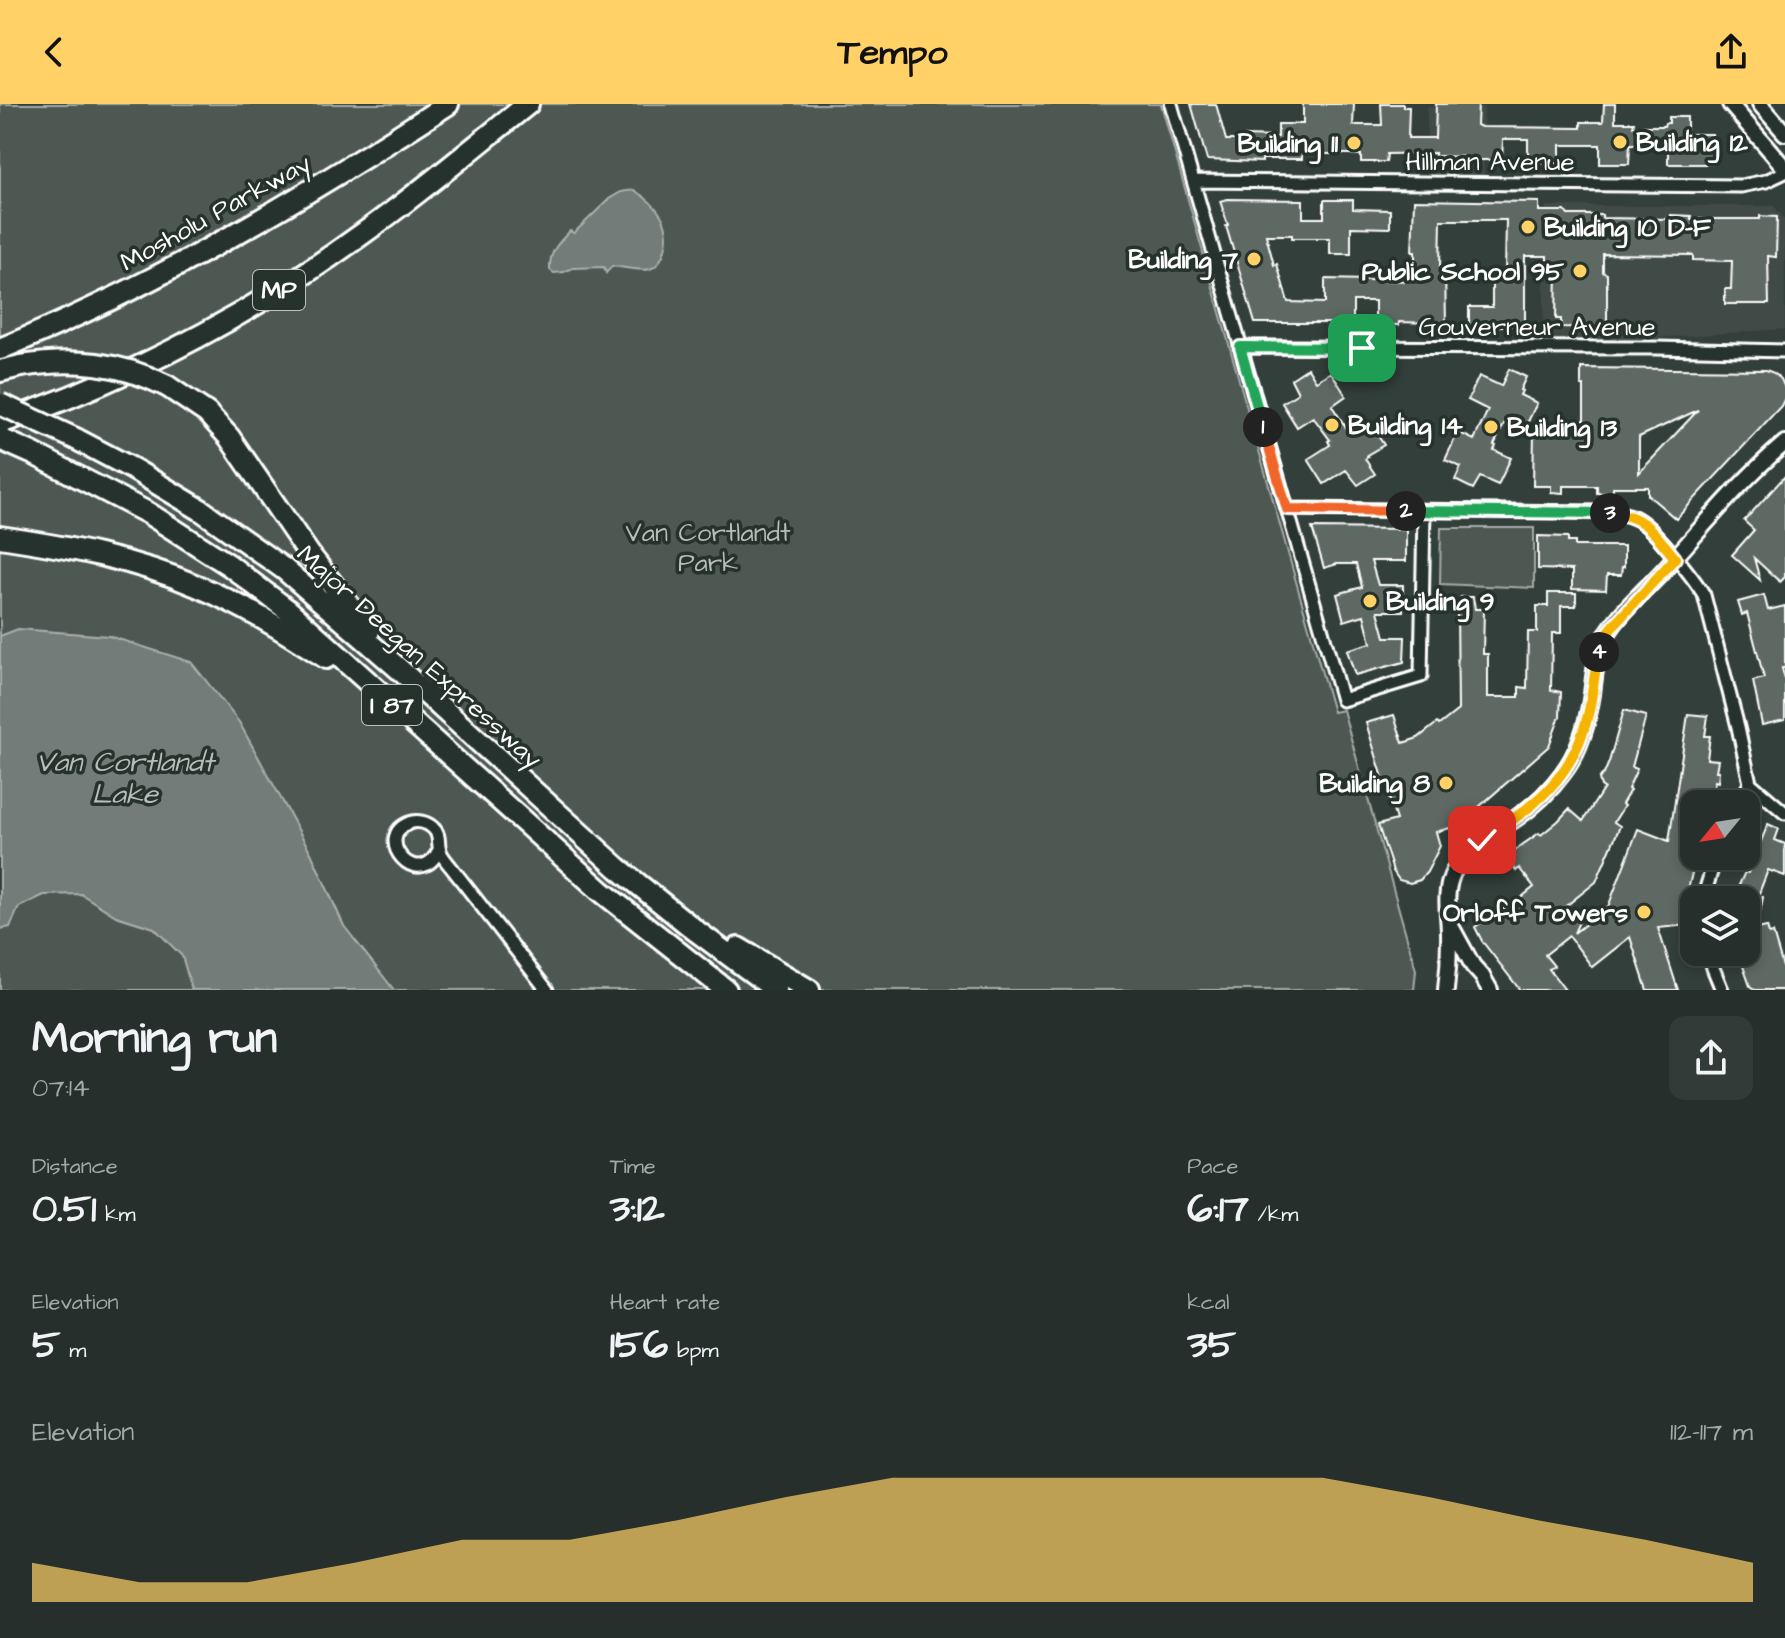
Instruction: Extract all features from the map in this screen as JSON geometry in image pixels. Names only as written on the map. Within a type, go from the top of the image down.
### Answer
[{"type":"highway","name":"Mosholu Parkway","points":[[0,349],[90,309],[212,246],[300,196],[448,104]]},
{"type":"highway","name":"MP","points":[[0,423],[131,371],[195,339],[280,290],[403,205],[528,104]]},
{"type":"highway","points":[[0,371],[60,361],[128,369],[167,386],[207,413],[229,437],[309,554],[399,669]]},
{"type":"highway","name":"Major Deegan Expressway","points":[[0,404],[133,469],[201,510],[284,569],[655,899],[776,990]]},
{"type":"highway","name":"Major Deegan Expressway","points":[[0,439],[148,513],[229,565],[289,611],[601,891],[726,990]]},
{"type":"highway","points":[[0,537],[96,554],[196,585],[269,622],[378,692]]},
{"type":"highway","points":[[655,899],[809,990]]},
{"type":"main road","points":[[1730,104],[1785,170]]},
{"type":"main road","points":[[1760,104],[1785,133]]},
{"type":"main road","points":[[1772,454],[1785,434]]},
{"type":"main road","points":[[1446,990],[1450,940],[1447,904],[1457,865],[1482,840],[1536,803],[1563,774],[1584,730],[1602,644],[1626,611],[1785,443]]},
{"type":"main road","points":[[1448,921],[1490,990]]},
{"type":"street","points":[[1171,104],[1342,700],[1421,676],[1424,511]]},
{"type":"street","name":"Hillman Avenue","points":[[1193,181],[1741,186],[1766,181],[1785,170]]},
{"type":"street","name":"Gouverneur Avenue","points":[[1240,347],[1785,351]]},
{"type":"street","points":[[1287,509],[1608,512],[1626,514],[1639,520],[1697,584],[1706,601],[1750,783],[1785,813]]},
{"type":"street","points":[[1747,790],[1750,783]]},
{"type":"street","points":[[439,850],[430,862],[415,866],[400,858],[396,839],[407,824],[421,822],[433,828],[439,850],[547,990]]},
{"type":"street","points":[[1712,966],[1722,990]]},
{"type":"shaded area","points":[[1427,107],[1484,107],[1484,179],[1427,179]]},
{"type":"shaded area","points":[[1546,206],[1774,206],[1785,220],[1785,329],[1569,344],[1543,341]]},
{"type":"green space","name":"Van Cortlandt Park","points":[[0,104],[1161,104],[1333,712],[1343,710],[1416,970],[1414,990],[0,990]]},
{"type":"green space","points":[[1441,528],[1534,528],[1534,588],[1440,584]]},
{"type":"water","points":[[634,190],[657,209],[665,225],[666,244],[656,265],[642,270],[612,266],[606,273],[604,267],[573,268],[554,273],[550,270],[553,253],[570,231],[574,233],[609,199],[621,192]]},
{"type":"water","name":"Van Cortlandt Lake","points":[[18,629],[109,636],[191,662],[239,722],[311,853],[344,926],[394,990],[192,990],[182,956],[154,928],[116,916],[81,894],[44,895],[19,907],[10,927],[0,929],[0,636]]},
{"type":"building","points":[[1191,104],[1216,104],[1226,140],[1245,140],[1245,136],[1278,137],[1278,124],[1303,124],[1303,104],[1354,104],[1353,125],[1382,125],[1381,104],[1403,104],[1403,107],[1409,107],[1408,138],[1435,138],[1436,104],[1478,104],[1477,125],[1481,127],[1581,128],[1581,122],[1603,122],[1604,104],[1615,104],[1615,122],[1634,122],[1633,126],[1664,126],[1669,123],[1669,117],[1687,117],[1687,134],[1712,134],[1712,164],[1668,164],[1668,145],[1630,144],[1629,164],[1600,164],[1600,145],[1560,145],[1560,163],[1528,163],[1528,139],[1503,139],[1502,160],[1468,160],[1468,157],[1435,156],[1435,153],[1387,154],[1386,162],[1361,162],[1361,155],[1350,154],[1302,154],[1302,159],[1262,159],[1262,162],[1207,160]]},
{"type":"building","points":[[1303,200],[1303,218],[1324,218],[1324,200],[1353,200],[1353,209],[1390,210],[1390,228],[1351,227],[1351,254],[1330,254],[1330,238],[1266,235],[1288,302],[1325,303],[1325,279],[1415,281],[1415,252],[1412,252],[1414,200],[1539,202],[1539,211],[1602,215],[1602,218],[1671,219],[1671,215],[1691,216],[1691,219],[1777,217],[1776,257],[1768,256],[1769,304],[1725,304],[1725,289],[1731,289],[1732,261],[1693,260],[1693,255],[1603,254],[1603,272],[1607,274],[1607,328],[1561,327],[1561,319],[1556,319],[1557,269],[1547,269],[1547,256],[1525,256],[1525,326],[1469,326],[1469,307],[1492,307],[1492,272],[1505,272],[1506,220],[1441,220],[1440,267],[1445,267],[1446,325],[1399,322],[1399,325],[1375,325],[1375,301],[1353,301],[1353,323],[1255,323],[1220,201]]},
{"type":"building","name":"Building 14","points":[[1308,368],[1316,381],[1331,372],[1346,396],[1332,406],[1349,432],[1369,422],[1384,445],[1367,455],[1365,459],[1375,474],[1358,485],[1346,470],[1324,484],[1308,459],[1330,445],[1330,440],[1313,417],[1297,427],[1282,403],[1298,393],[1291,379]]},
{"type":"building","points":[[1581,368],[1766,370],[1781,379],[1785,398],[1676,519],[1648,495],[1648,487],[1613,487],[1613,493],[1597,493],[1597,486],[1563,486],[1563,493],[1551,492],[1551,486],[1533,486],[1534,431],[1584,432],[1584,386],[1581,386]],"holes":[[[1698,410],[1639,473],[1639,437]]]},
{"type":"building","name":"Building 13","points":[[1509,369],[1526,377],[1520,395],[1537,403],[1524,430],[1507,421],[1494,445],[1494,450],[1511,458],[1498,485],[1480,477],[1473,489],[1455,480],[1461,467],[1445,460],[1458,432],[1474,440],[1488,410],[1468,400],[1479,376],[1501,386]]},
{"type":"building","points":[[1785,476],[1785,577],[1780,582],[1754,558],[1760,580],[1732,555],[1754,530],[1744,521]]},
{"type":"building","name":"Building 9","points":[[1312,528],[1406,529],[1406,561],[1371,561],[1378,585],[1403,585],[1403,611],[1378,611],[1385,637],[1405,637],[1404,662],[1355,675],[1347,650],[1371,643],[1364,615],[1344,621],[1337,594],[1362,587],[1356,564],[1324,568]]},
{"type":"building","points":[[1538,536],[1568,537],[1568,542],[1575,542],[1575,546],[1624,546],[1621,575],[1607,575],[1606,590],[1572,589],[1572,570],[1538,569]]},
{"type":"building","name":"Building 8","points":[[1548,593],[1576,593],[1576,606],[1561,606],[1561,633],[1552,633],[1551,690],[1561,692],[1560,716],[1549,746],[1457,826],[1436,832],[1440,846],[1420,880],[1410,883],[1399,880],[1378,825],[1396,820],[1366,723],[1394,715],[1403,743],[1418,738],[1458,710],[1457,607],[1460,607],[1461,597],[1473,597],[1475,609],[1484,609],[1483,654],[1488,654],[1488,697],[1519,697],[1519,687],[1527,688],[1528,632],[1537,632],[1537,606],[1548,606]]},
{"type":"building","points":[[1764,595],[1768,610],[1785,606],[1785,668],[1782,668],[1785,720],[1762,725],[1753,681],[1764,678],[1747,613],[1742,615],[1738,602]]},
{"type":"building","points":[[1624,710],[1646,716],[1632,767],[1637,769],[1622,804],[1624,806],[1614,822],[1620,826],[1596,882],[1566,906],[1579,922],[1574,933],[1608,907],[1638,829],[1669,841],[1688,714],[1708,716],[1705,736],[1710,736],[1707,759],[1718,760],[1718,782],[1715,781],[1713,790],[1680,790],[1680,870],[1693,870],[1689,886],[1680,886],[1680,926],[1658,928],[1678,990],[1647,990],[1630,937],[1592,967],[1569,936],[1545,955],[1554,966],[1549,969],[1565,990],[1520,990],[1482,941],[1475,927],[1493,914],[1504,908],[1506,910],[1534,887],[1519,868],[1516,871],[1505,857],[1539,833],[1541,835],[1569,809],[1583,821],[1604,788],[1599,779],[1609,762]]},
{"type":"building","points":[[1768,824],[1779,829],[1775,840],[1785,844],[1785,876],[1768,870],[1760,891],[1760,886],[1739,885],[1745,872],[1760,870],[1760,844]]},
{"type":"building","points":[[1767,927],[1769,934],[1773,933],[1785,974],[1785,990],[1755,990],[1750,986],[1743,966],[1760,966],[1760,928]]},
{"type":"place","name":"Building 12","points":[[1620,142]]},
{"type":"place","name":"Building 11","points":[[1354,143]]},
{"type":"place","name":"Building 10 D-F","points":[[1528,227]]},
{"type":"place","name":"Building 7","points":[[1254,259]]},
{"type":"place","name":"Public School 95","points":[[1580,271]]},
{"type":"place","name":"Building 14","points":[[1332,425]]},
{"type":"place","name":"Building 13","points":[[1491,427]]},
{"type":"place","name":"Building 9","points":[[1370,601]]},
{"type":"place","name":"Building 8","points":[[1446,783]]},
{"type":"place","name":"Orloff Towers","points":[[1644,912]]},
{"type":"route","points":[[1362,348],[1240,347],[1287,509],[1618,513],[1639,520],[1675,558],[1607,634],[1596,663],[1588,715],[1570,764],[1536,803],[1482,840]]}]
